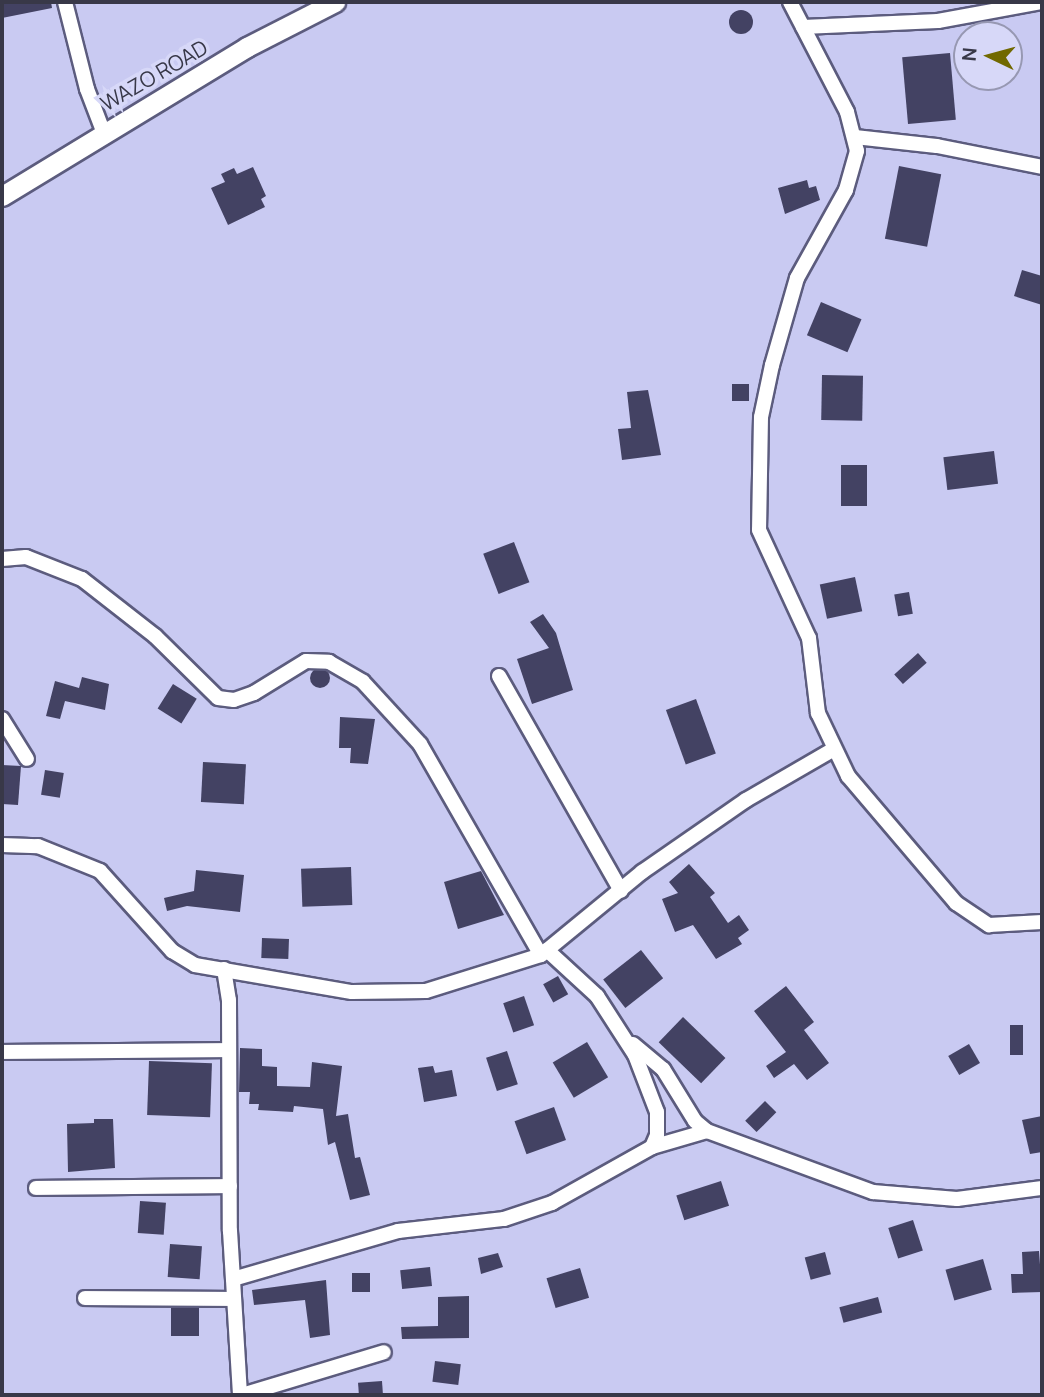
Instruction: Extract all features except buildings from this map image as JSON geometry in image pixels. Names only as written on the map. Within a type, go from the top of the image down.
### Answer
[{"type":"main road","name":"WAZO ROAD","points":[[2,196],[103,131],[247,47],[335,2]]},
{"type":"street","points":[[65,2],[87,89],[103,131]]},
{"type":"street","points":[[790,2],[855,137],[855,166],[846,190],[797,278],[761,417],[759,530],[809,638],[818,713],[848,776],[956,903],[989,925],[1042,922]]},
{"type":"street","points":[[803,27],[938,22],[1042,2]]},
{"type":"street","points":[[855,137],[937,146],[1042,167]]},
{"type":"street","points":[[2,559],[26,557],[82,579],[155,636],[218,698],[234,700],[254,693],[306,661],[330,662],[363,682],[421,744],[544,953],[597,996],[624,1038],[649,1081],[657,1112],[657,1135],[652,1147]]},
{"type":"street","points":[[499,676],[621,891]]},
{"type":"street","points":[[2,719],[27,759]]},
{"type":"street","points":[[2,845],[38,846],[100,871],[173,951],[195,965],[352,992],[426,991],[544,953],[621,891],[746,800],[834,749]]},
{"type":"street","points":[[224,969],[229,1050],[233,1279],[241,1395],[384,1352]]},
{"type":"street","points":[[624,1038],[663,1069],[695,1121],[706,1131],[886,1195],[957,1199],[1042,1188]]},
{"type":"street","points":[[2,1052],[229,1050]]},
{"type":"street","points":[[233,1279],[398,1231],[503,1219],[552,1203],[652,1147],[706,1131]]},
{"type":"street","points":[[36,1188],[230,1186]]},
{"type":"street","points":[[85,1297],[234,1299]]}]
